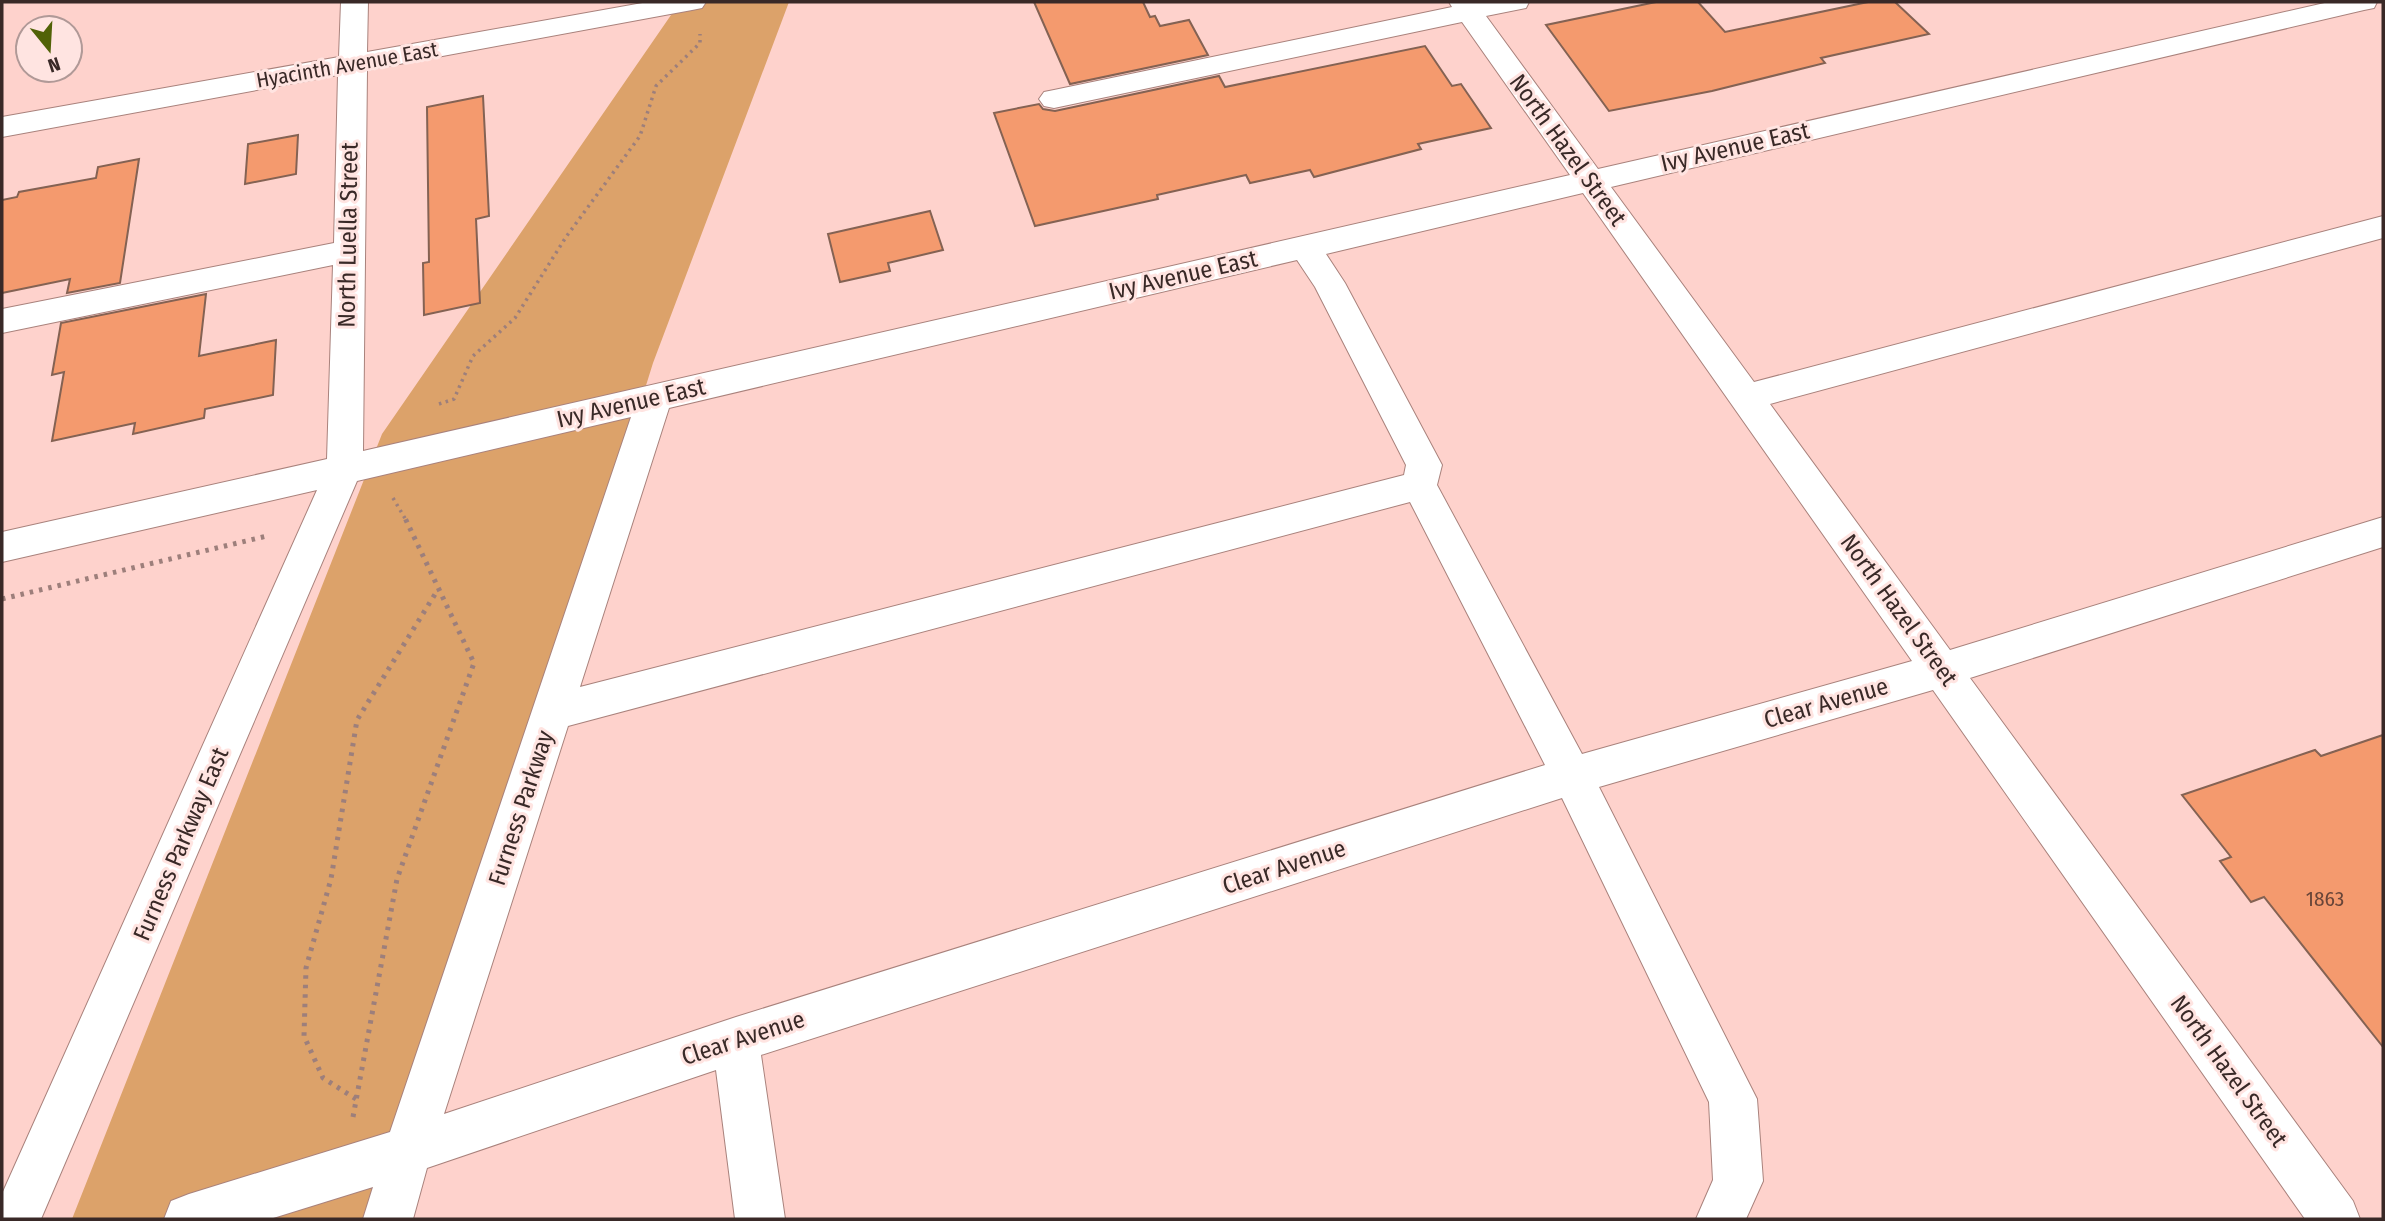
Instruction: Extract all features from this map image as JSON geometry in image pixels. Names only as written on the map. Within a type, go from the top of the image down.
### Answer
[{"type":"street","name":"North Luella Street","points":[[345,468],[354,2]]},
{"type":"street","points":[[1054,99],[1466,6],[1516,2]]},
{"type":"street","name":"Ivy Avenue East","points":[[2,547],[2364,2]]},
{"type":"street","name":"North Hazel Street","points":[[1466,6],[2335,1219]]},
{"type":"street","name":"Hyacinth Avenue East","points":[[2,127],[351,64],[696,14]]},
{"type":"street","points":[[1746,397],[2383,227]]},
{"type":"street","points":[[1305,247],[1329,283],[1424,465],[1419,485],[1572,776],[1733,1099],[1738,1181],[1721,1219]]},
{"type":"street","points":[[2,321],[348,251]]},
{"type":"street","name":"Furness Parkway","points":[[388,1219],[655,397]]},
{"type":"street","name":"Furness Parkway East","points":[[16,1219],[345,468]]},
{"type":"street","points":[[552,712],[1419,485]]},
{"type":"street","name":"Clear Avenue","points":[[189,1219],[408,1151],[736,1040],[1572,776],[1942,670],[2383,532]]},
{"type":"street","points":[[736,1040],[760,1219]]},
{"type":"path","points":[[429,408],[454,399],[473,356],[515,318],[566,237],[640,136],[656,86],[700,43],[696,14]]},
{"type":"path","points":[[352,1123],[397,879],[474,663],[398,503]]},
{"type":"path","points":[[2,599],[270,536]]},
{"type":"path","points":[[356,1099],[323,1078],[304,1036],[306,968],[331,879],[357,720],[438,590]]},
{"type":"shaded area","points":[[680,2],[789,2],[653,363],[386,1219],[72,1219],[382,434]]},
{"type":"building","points":[[1034,2],[1143,2],[1150,17],[1155,16],[1160,26],[1189,20],[1208,55],[1070,84]]},
{"type":"building","points":[[1656,2],[1698,2],[1725,32],[1868,2],[1895,2],[1929,34],[1821,58],[1825,63],[1712,91],[1609,111],[1546,25]]},
{"type":"building","points":[[1425,46],[1452,86],[1461,84],[1491,128],[1418,144],[1421,149],[1314,177],[1310,170],[1250,183],[1246,175],[1157,195],[1158,199],[1035,226],[994,113],[1039,104],[1043,109],[1055,111],[1219,76],[1225,87]]},
{"type":"building","points":[[483,96],[489,216],[476,219],[480,303],[424,315],[423,263],[429,262],[427,107]]},
{"type":"building","points":[[298,135],[296,174],[245,184],[248,144]]},
{"type":"building","points":[[139,159],[120,283],[67,293],[70,279],[2,293],[2,200],[17,197],[19,192],[96,178],[98,167]]},
{"type":"building","points":[[930,211],[943,250],[888,263],[890,271],[840,282],[828,234]]},
{"type":"building","points":[[206,294],[199,356],[276,340],[273,395],[205,409],[204,418],[133,434],[135,423],[52,441],[64,372],[52,375],[61,323]]},
{"type":"building","points":[[2383,735],[2383,1047],[2264,897],[2251,902],[2220,861],[2231,857],[2182,795],[2315,750],[2321,756]]}]
